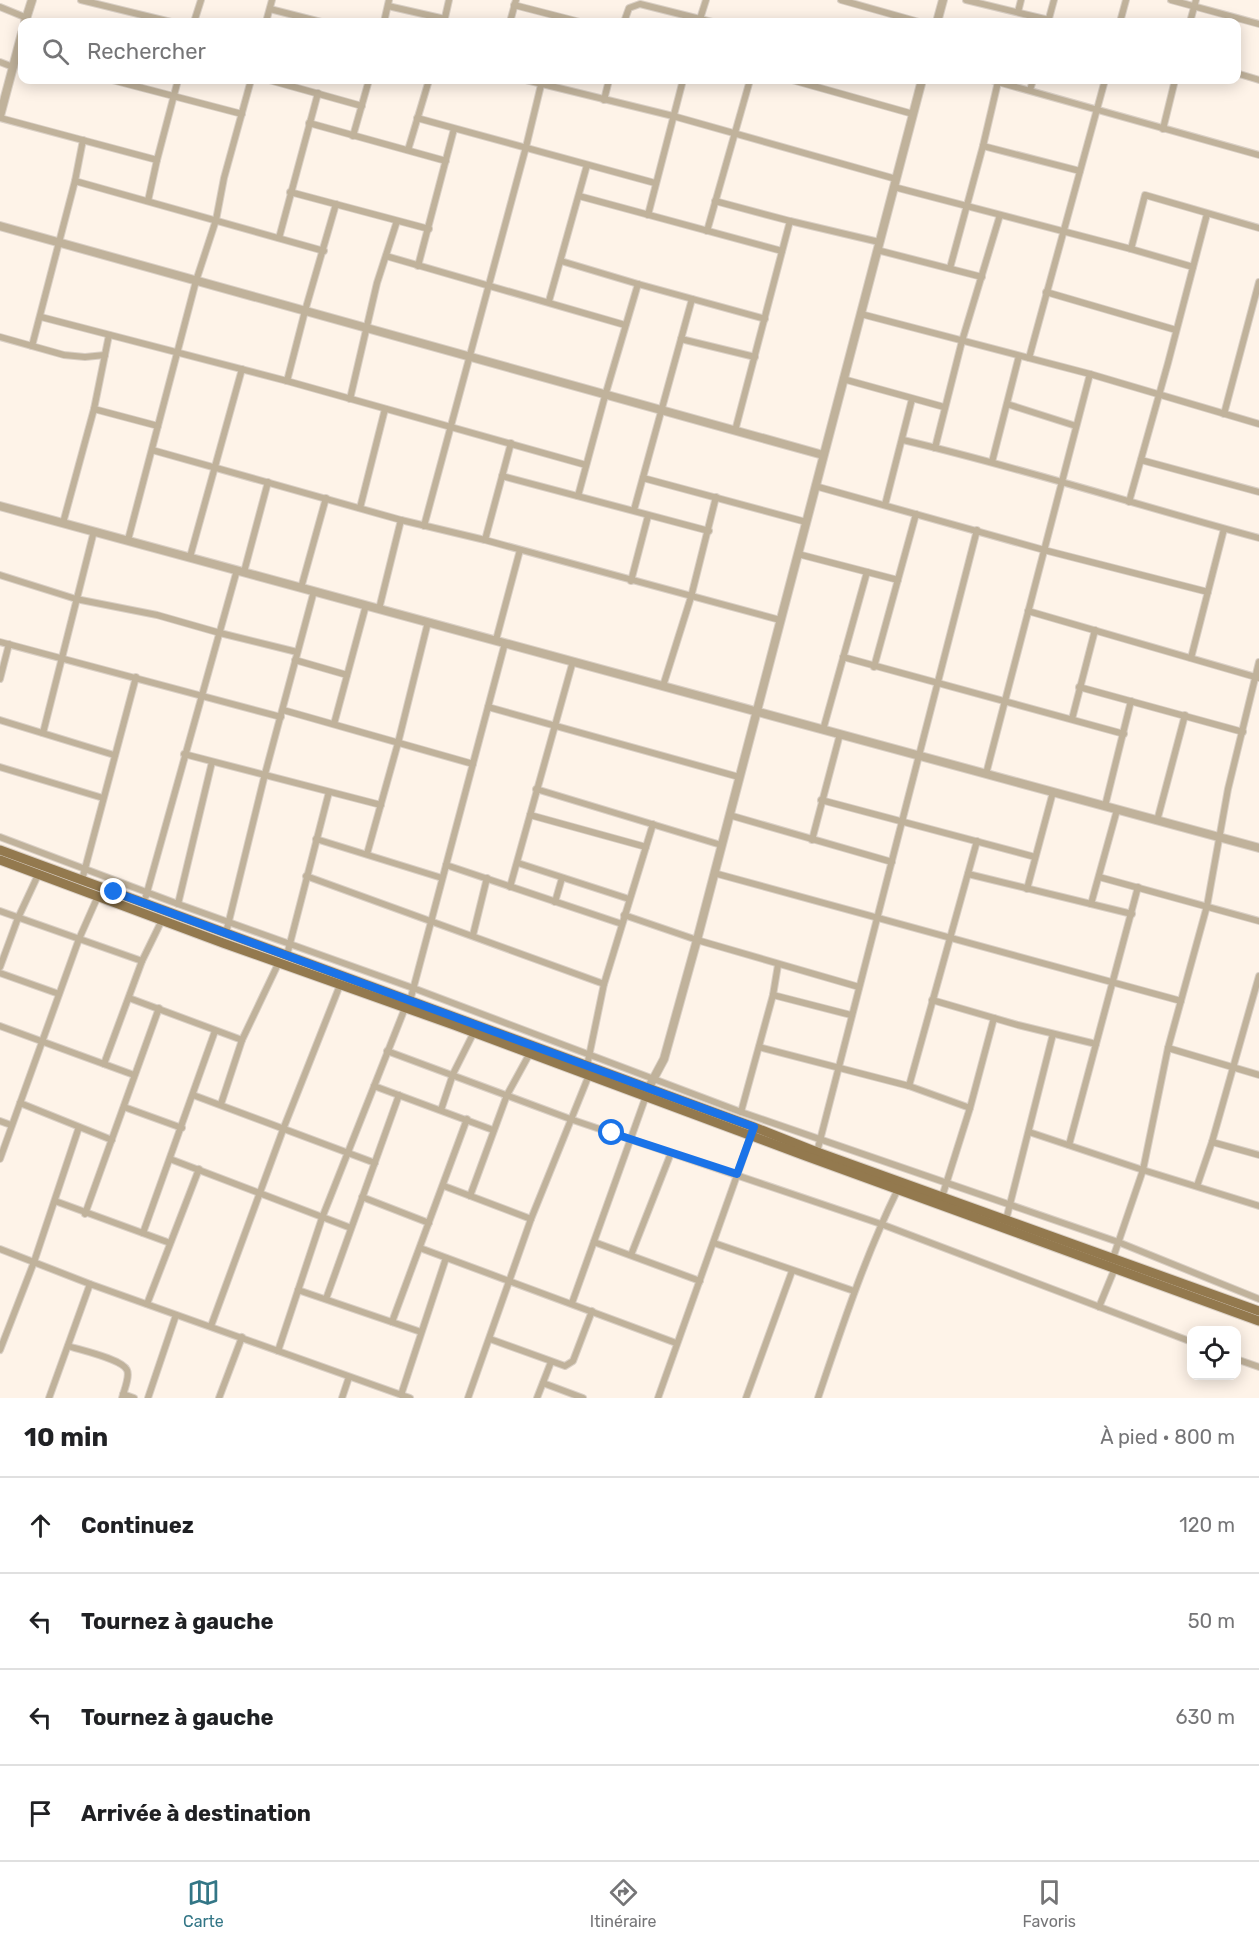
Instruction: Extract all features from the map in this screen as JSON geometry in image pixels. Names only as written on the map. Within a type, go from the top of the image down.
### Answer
[{"type":"main road","points":[[0,850],[287,955],[530,1053],[649,1088],[898,1189],[1259,1311]]},
{"type":"main road","points":[[0,860],[223,944],[340,985],[407,1004],[588,1071]]},
{"type":"main road","points":[[753,1131],[1006,1220],[1259,1321]]},
{"type":"street","points":[[27,18],[32,0]]},
{"type":"street","points":[[81,0],[109,4],[157,18]]},
{"type":"street","points":[[195,18],[201,0]]},
{"type":"street","points":[[267,18],[272,0]]},
{"type":"street","points":[[445,18],[449,0]]},
{"type":"street","points":[[701,18],[706,0]]},
{"type":"street","points":[[841,0],[905,18]]},
{"type":"street","points":[[938,18],[943,0]]},
{"type":"street","points":[[966,0],[1039,18]]},
{"type":"street","points":[[1018,12],[1021,0]]},
{"type":"street","points":[[1050,18],[1054,0]]},
{"type":"street","points":[[1121,18],[1126,0]]},
{"type":"street","points":[[1171,0],[1195,3],[1239,18]]},
{"type":"street","points":[[385,18],[389,3],[435,18]]},
{"type":"street","points":[[511,18],[515,3],[566,18]]},
{"type":"street","points":[[1191,18],[1195,3]]},
{"type":"street","points":[[625,18],[629,8],[640,4],[689,18]]},
{"type":"street","points":[[0,7],[22,18]]},
{"type":"street","points":[[270,9],[305,18]]},
{"type":"street","points":[[1224,18],[1225,14]]},
{"type":"street","points":[[1241,19],[1259,24]]},
{"type":"street","points":[[18,58],[13,67],[0,117],[157,160]]},
{"type":"street","points":[[0,62],[13,67]]},
{"type":"street","points":[[1241,75],[1259,80]]},
{"type":"street","points":[[128,84],[242,114]]},
{"type":"street","points":[[148,201],[177,84]]},
{"type":"street","points":[[128,540],[196,281],[216,220],[224,178],[250,84]]},
{"type":"street","points":[[284,84],[362,106]]},
{"type":"street","points":[[353,136],[368,84]]},
{"type":"street","points":[[408,150],[428,84]]},
{"type":"street","points":[[538,84],[673,116],[966,206],[1193,267]]},
{"type":"street","points":[[604,100],[608,84]]},
{"type":"street","points":[[648,215],[682,84]]},
{"type":"street","points":[[707,231],[749,84]]},
{"type":"street","points":[[806,84],[913,114]]},
{"type":"street","points":[[572,1303],[649,1088],[664,1059],[921,84]]},
{"type":"street","points":[[950,268],[983,146],[993,84]]},
{"type":"street","points":[[1008,84],[1096,111],[1259,154]]},
{"type":"street","points":[[1030,90],[1032,84]]},
{"type":"street","points":[[1029,358],[1104,84]]},
{"type":"street","points":[[1163,129],[1174,84]]},
{"type":"street","points":[[424,526],[541,85]]},
{"type":"street","points":[[279,238],[318,93]]},
{"type":"street","points":[[417,118],[655,183]]},
{"type":"street","points":[[309,123],[446,161]]},
{"type":"street","points":[[418,266],[454,129]]},
{"type":"street","points":[[32,346],[75,181],[83,140]]},
{"type":"street","points":[[983,146],[1080,171]]},
{"type":"street","points":[[549,302],[588,165]]},
{"type":"street","points":[[75,181],[324,251]]},
{"type":"street","points":[[290,192],[429,229]]},
{"type":"street","points":[[1131,249],[1144,195],[1259,228]]},
{"type":"street","points":[[579,196],[782,252]]},
{"type":"street","points":[[715,201],[982,277]]},
{"type":"street","points":[[287,381],[336,204]]},
{"type":"street","points":[[1129,502],[1207,214]]},
{"type":"street","points":[[935,448],[962,341],[1000,215]]},
{"type":"street","points":[[350,399],[365,329],[397,221]]},
{"type":"street","points":[[735,431],[790,221]]},
{"type":"street","points":[[0,226],[604,396],[824,455]]},
{"type":"street","points":[[386,256],[626,325]]},
{"type":"street","points":[[561,261],[765,319]]},
{"type":"street","points":[[1224,414],[1259,282]]},
{"type":"street","points":[[578,496],[604,396],[638,284]]},
{"type":"street","points":[[1046,292],[1176,330]]},
{"type":"street","points":[[634,510],[692,299]]},
{"type":"street","points":[[861,314],[1090,374],[1259,424]]},
{"type":"street","points":[[40,317],[287,381],[586,465]]},
{"type":"street","points":[[63,523],[94,409],[109,335]]},
{"type":"street","points":[[0,337],[69,356],[105,355]]},
{"type":"street","points":[[681,339],[755,357]]},
{"type":"street","points":[[992,462],[1019,356]]},
{"type":"street","points":[[190,557],[242,369]]},
{"type":"street","points":[[986,774],[1090,374]]},
{"type":"street","points":[[843,379],[944,407]]},
{"type":"street","points":[[885,505],[912,399]]},
{"type":"street","points":[[1007,404],[1076,426]]},
{"type":"street","points":[[94,409],[158,426]]},
{"type":"street","points":[[360,508],[385,409]]},
{"type":"street","points":[[903,440],[992,462],[1259,538]]},
{"type":"street","points":[[485,540],[511,443]]},
{"type":"street","points":[[152,450],[401,520],[485,540],[780,620]]},
{"type":"street","points":[[1141,460],[1259,492]]},
{"type":"street","points":[[502,476],[709,531]]},
{"type":"street","points":[[643,478],[806,522]]},
{"type":"street","points":[[144,903],[184,754],[268,482]]},
{"type":"street","points":[[815,486],[1044,550],[1208,592]]},
{"type":"street","points":[[663,686],[691,597],[716,497]]},
{"type":"street","points":[[302,588],[326,498]]},
{"type":"street","points":[[0,506],[1259,848]]},
{"type":"street","points":[[874,667],[916,514]]},
{"type":"street","points":[[631,581],[648,516]]},
{"type":"street","points":[[379,609],[401,520]]},
{"type":"street","points":[[1191,658],[1224,529]]},
{"type":"street","points":[[817,1152],[977,530]]},
{"type":"street","points":[[43,733],[94,531]]},
{"type":"street","points":[[496,640],[520,550]]},
{"type":"street","points":[[798,554],[898,580]]},
{"type":"street","points":[[823,729],[867,572]]},
{"type":"street","points":[[0,575],[76,599],[157,615],[297,652]]},
{"type":"street","points":[[226,933],[265,774],[314,591]]},
{"type":"street","points":[[334,724],[366,605]]},
{"type":"street","points":[[1028,611],[1257,678]]},
{"type":"street","points":[[367,854],[428,622]]},
{"type":"street","points":[[1071,719],[1095,630]]},
{"type":"street","points":[[0,642],[202,695],[334,724],[473,764]]},
{"type":"street","points":[[278,1351],[322,1218],[413,988],[505,643]]},
{"type":"street","points":[[0,679],[9,644]]},
{"type":"street","points":[[843,657],[1124,734]]},
{"type":"street","points":[[295,660],[347,675]]},
{"type":"street","points":[[510,887],[573,662]]},
{"type":"street","points":[[1099,1307],[1143,1170],[1168,1048],[1207,906],[1228,789],[1257,678],[1259,662]]},
{"type":"street","points":[[82,880],[136,677]]},
{"type":"street","points":[[1079,687],[1243,732]]},
{"type":"street","points":[[1105,806],[1131,701]]},
{"type":"street","points":[[488,707],[739,777]]},
{"type":"street","points":[[1157,820],[1185,715]]},
{"type":"street","points":[[0,720],[114,754]]},
{"type":"street","points":[[812,840],[840,734]]},
{"type":"street","points":[[184,754],[381,805]]},
{"type":"street","points":[[178,904],[212,762]]},
{"type":"street","points":[[0,767],[103,798]]},
{"type":"street","points":[[537,789],[721,845]]},
{"type":"street","points":[[287,955],[329,792]]},
{"type":"street","points":[[1027,889],[1053,792]]},
{"type":"street","points":[[821,800],[1035,857]]},
{"type":"street","points":[[1091,904],[1117,810]]},
{"type":"street","points":[[530,815],[646,846]]},
{"type":"street","points":[[729,815],[892,862]]},
{"type":"street","points":[[468,1398],[531,1219],[573,1120],[588,1071],[589,1055],[604,984],[653,824]]},
{"type":"street","points":[[0,837],[589,1055],[649,1088],[741,1112],[1011,1204],[1118,1242],[1259,1299]]},
{"type":"street","points":[[316,839],[442,878]]},
{"type":"street","points":[[909,1086],[977,841]]},
{"type":"street","points":[[518,863],[630,899]]},
{"type":"street","points":[[446,866],[622,924]]},
{"type":"street","points":[[714,873],[1181,1001]]},
{"type":"street","points":[[0,967],[3,949],[38,874]]},
{"type":"street","points":[[968,874],[1132,914]]},
{"type":"street","points":[[306,876],[604,984]]},
{"type":"street","points":[[1099,877],[1259,921]]},
{"type":"street","points":[[473,935],[487,878]]},
{"type":"street","points":[[555,902],[562,878]]},
{"type":"street","points":[[1069,1145],[1138,887]]},
{"type":"street","points":[[0,1159],[59,994],[98,897]]},
{"type":"street","points":[[0,911],[142,961]]},
{"type":"street","points":[[624,915],[778,965],[859,987]]},
{"type":"street","points":[[104,1064],[142,961],[162,920]]},
{"type":"street","points":[[221,1104],[242,1040],[279,962]]},
{"type":"street","points":[[741,1112],[773,994],[778,965]]},
{"type":"street","points":[[0,973],[59,994]]},
{"type":"street","points":[[1197,1186],[1212,1142],[1259,976]]},
{"type":"street","points":[[211,1326],[284,1127],[340,985]]},
{"type":"street","points":[[773,994],[851,1015]]},
{"type":"street","points":[[129,998],[242,1040]]},
{"type":"street","points":[[932,1000],[1096,1044]]},
{"type":"street","points":[[1250,1005],[1259,1008]]},
{"type":"street","points":[[85,1214],[159,1008]]},
{"type":"street","points":[[942,1197],[970,1108],[994,1018]]},
{"type":"street","points":[[0,1026],[134,1075]]},
{"type":"street","points":[[143,1233],[215,1031]]},
{"type":"street","points":[[441,1110],[453,1074],[474,1032]]},
{"type":"street","points":[[1006,1220],[1053,1034]]},
{"type":"street","points":[[759,1047],[909,1086],[970,1108]]},
{"type":"street","points":[[1168,1048],[1259,1075]]},
{"type":"street","points":[[387,1051],[573,1120],[881,1224],[1187,1340]]},
{"type":"street","points":[[470,1196],[507,1095],[530,1053]]},
{"type":"street","points":[[374,1086],[493,1130]]},
{"type":"street","points":[[193,1095],[284,1127],[375,1163]]},
{"type":"street","points":[[326,1299],[399,1095]]},
{"type":"street","points":[[20,1103],[112,1140]]},
{"type":"street","points":[[124,1107],[182,1128]]},
{"type":"street","points":[[392,1322],[444,1186],[466,1119]]},
{"type":"street","points":[[0,1121],[11,1125]]},
{"type":"street","points":[[0,1350],[34,1262],[79,1127]]},
{"type":"street","points":[[658,1398],[753,1131]]},
{"type":"street","points":[[1029,1132],[1259,1206]]},
{"type":"street","points":[[1212,1142],[1259,1155]]},
{"type":"street","points":[[632,1255],[671,1153]]},
{"type":"street","points":[[170,1159],[351,1228]]},
{"type":"street","points":[[147,1304],[199,1169]]},
{"type":"street","points":[[444,1186],[531,1219]]},
{"type":"street","points":[[818,1398],[881,1224],[898,1189]]},
{"type":"street","points":[[362,1197],[429,1223]]},
{"type":"street","points":[[55,1201],[85,1214],[170,1243]]},
{"type":"street","points":[[594,1242],[700,1281]]},
{"type":"street","points":[[714,1243],[855,1292]]},
{"type":"street","points":[[420,1248],[676,1343]]},
{"type":"street","points":[[0,1249],[90,1284],[410,1398]]},
{"type":"street","points":[[401,1395],[446,1258]]},
{"type":"street","points":[[746,1398],[792,1271]]},
{"type":"street","points":[[49,1398],[90,1284]]},
{"type":"street","points":[[298,1290],[421,1332]]},
{"type":"street","points":[[490,1339],[551,1362],[570,1365],[592,1311]]},
{"type":"street","points":[[148,1398],[176,1314]]},
{"type":"street","points":[[219,1398],[242,1337]]},
{"type":"street","points":[[68,1346],[107,1358],[124,1367],[127,1370],[122,1396],[134,1398]]},
{"type":"street","points":[[1241,1361],[1259,1367]]},
{"type":"street","points":[[537,1398],[551,1362]]},
{"type":"street","points":[[342,1398],[349,1377]]},
{"type":"street","points":[[543,1383],[583,1398]]},
{"type":"route","points":[[114,892],[754,1127],[737,1174],[612,1133]]}]
